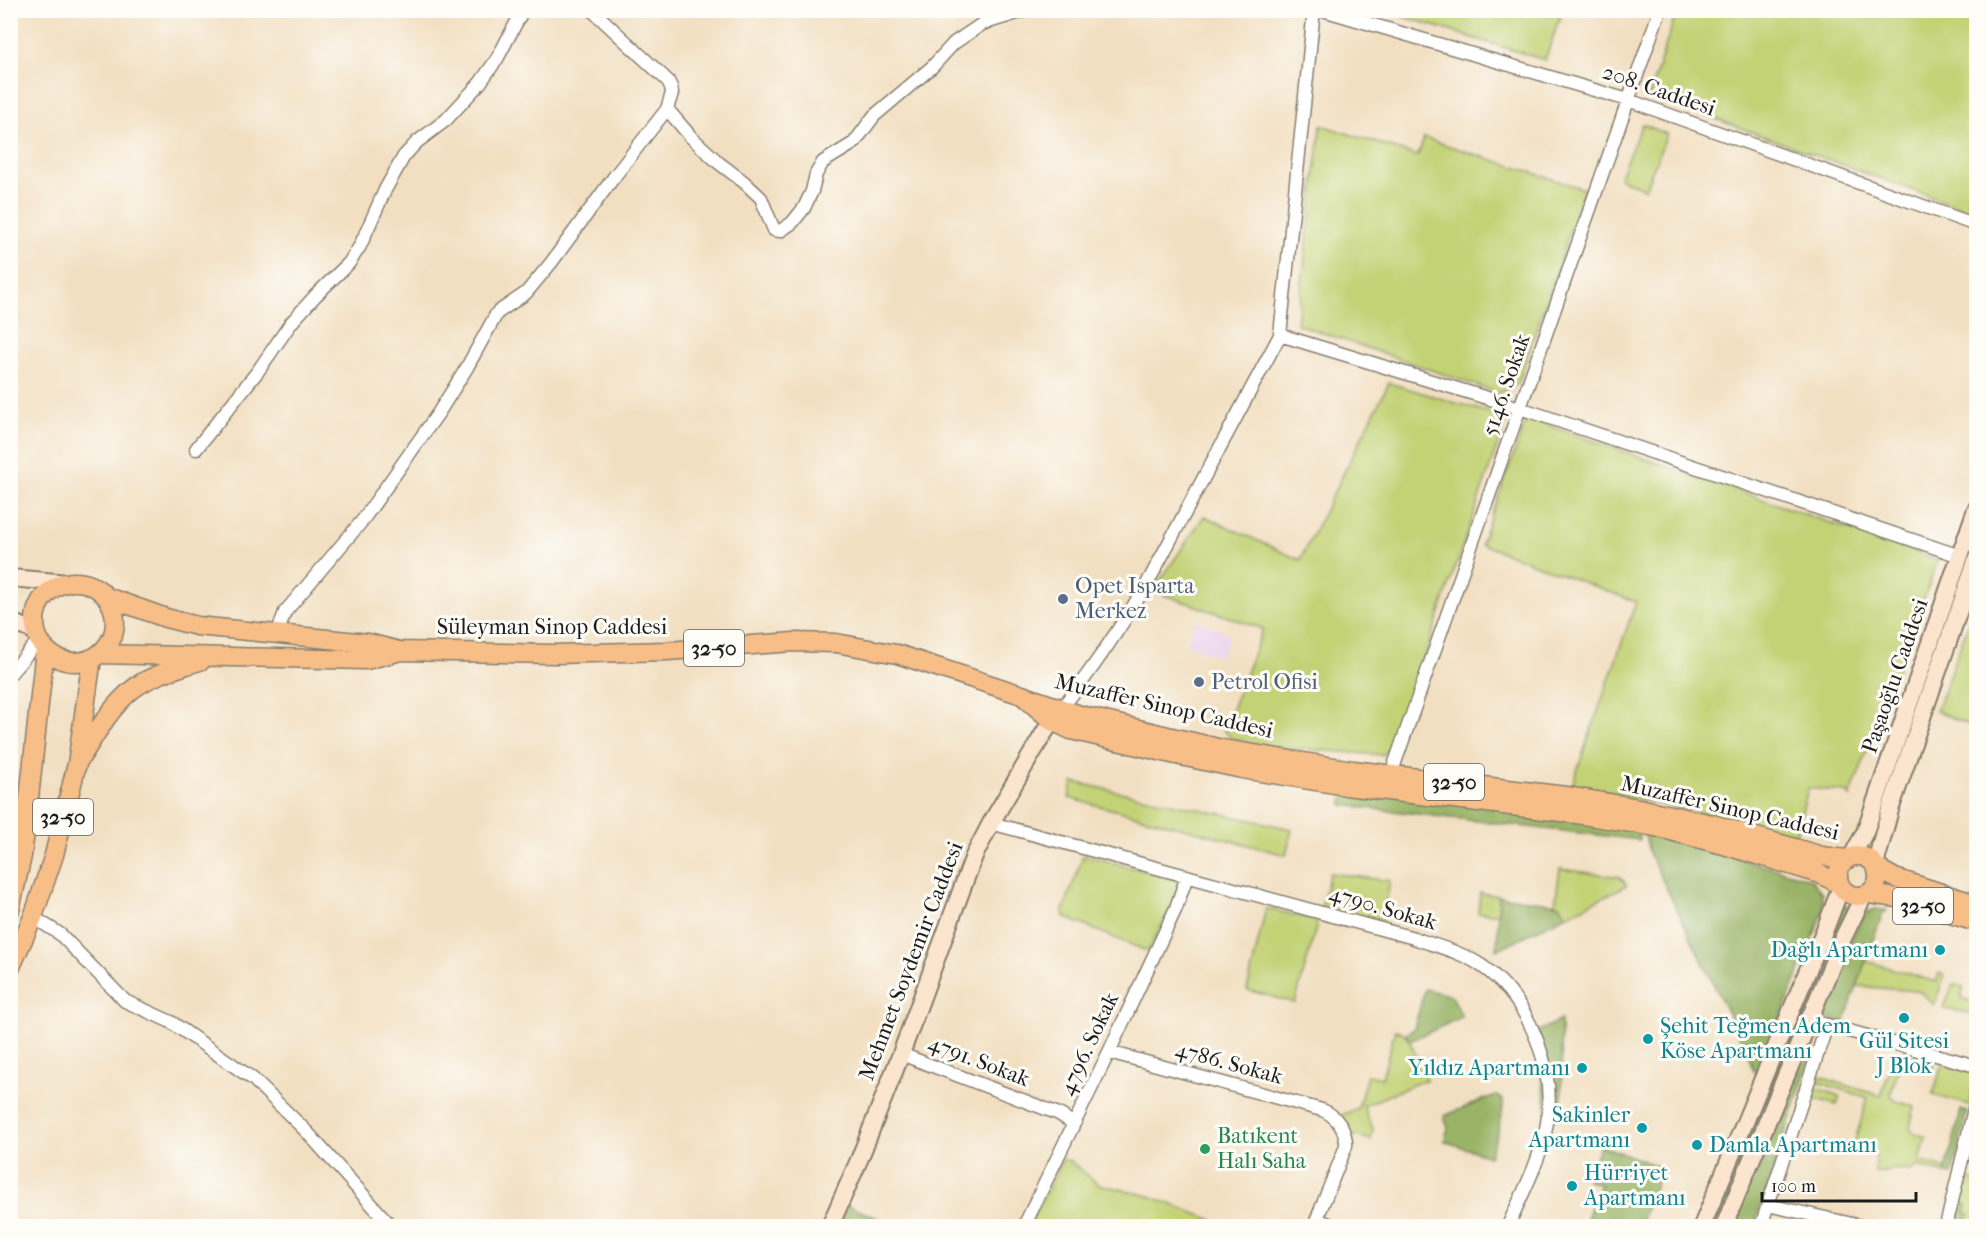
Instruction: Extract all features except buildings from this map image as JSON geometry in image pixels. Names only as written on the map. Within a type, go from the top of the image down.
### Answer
[{"type":"main road","points":[[79,582],[90,585],[107,597],[115,617],[115,627],[107,647],[96,656],[75,662],[51,654],[40,640],[35,621],[42,600],[58,586],[79,582]]},
{"type":"main road","name":"Süleyman Sinop Caddesi","points":[[107,597],[166,618],[197,626],[368,643],[399,651],[555,654],[667,651],[794,642],[836,643],[897,654],[1022,695]]},
{"type":"main road","name":"32-50","points":[[11,906],[28,808],[40,640]]},
{"type":"main road","name":"Süleyman Sinop Caddesi","points":[[96,656],[366,660],[399,651]]},
{"type":"main road","name":"32-50","points":[[10,969],[33,917],[54,855],[77,764],[96,656]]},
{"type":"main road","points":[[77,764],[115,706],[134,688],[156,677],[212,657]]},
{"type":"main road","name":"Muzaffer Sinop Caddesi","points":[[1022,695],[1056,715],[1071,730],[1242,769],[1346,786],[1587,816],[1656,827],[1820,874],[1840,886]]},
{"type":"main road","name":"Muzaffer Sinop Caddesi","points":[[1056,715],[1222,749],[1639,808],[1712,824],[1822,856],[1849,858]]},
{"type":"main road","points":[[1866,857],[1876,867],[1878,879],[1876,886],[1866,895],[1848,894],[1840,886],[1838,871],[1849,858],[1866,857]]},
{"type":"main road","name":"32-50","points":[[1876,867],[1901,880],[1977,904]]},
{"type":"main road","name":"32-50","points":[[1866,895],[1898,898],[1977,922]]},
{"type":"street","points":[[196,449],[258,371],[291,323],[349,263],[360,246],[385,190],[404,156],[417,142],[433,132],[453,113],[480,83],[497,58],[523,10]]},
{"type":"street","points":[[277,634],[285,612],[356,528],[439,412],[497,313],[526,293],[667,109],[672,93],[668,81],[592,10]]},
{"type":"street","points":[[667,109],[691,137],[761,198],[774,230],[780,231],[792,223],[804,208],[812,191],[816,174],[823,162],[854,142],[874,116],[932,67],[954,43],[982,24],[1027,10]]},
{"type":"street","points":[[1056,715],[1098,661],[1148,582],[1280,335],[1314,10]]},
{"type":"street","name":"208. Caddesi","points":[[1323,10],[1628,100],[1977,225]]},
{"type":"street","name":"5146. Sokak","points":[[1391,774],[1660,10]]},
{"type":"street","points":[[1280,335],[1520,408],[1960,556]]},
{"type":"street","name":"Paşaoğlu Caddesi","points":[[1849,858],[1865,832],[1977,509]]},
{"type":"street","name":"Paşaoğlu Caddesi","points":[[1876,867],[1890,810],[1976,564]]},
{"type":"street","points":[[10,578],[68,583]]},
{"type":"street","points":[[10,622],[40,640],[10,674]]},
{"type":"street","name":"Mehmet Soydemir Caddesi","points":[[830,1227],[901,1054],[966,874],[991,823],[1056,715]]},
{"type":"street","name":"4790. Sokak","points":[[991,823],[1425,942],[1474,961],[1490,972],[1520,1008],[1534,1033],[1545,1064],[1549,1088],[1548,1115],[1543,1141],[1508,1227]]},
{"type":"street","name":"4796. Sokak","points":[[1024,1227],[1176,908],[1187,876]]},
{"type":"street","points":[[1702,1227],[1827,924],[1840,886]]},
{"type":"street","points":[[1724,1227],[1843,938],[1866,895]]},
{"type":"street","points":[[33,917],[60,934],[125,1001],[171,1022],[253,1079],[307,1132],[391,1227]]},
{"type":"street","points":[[1809,1020],[1977,1066]]},
{"type":"street","points":[[1761,1227],[1827,1025]]},
{"type":"street","name":"4786. Sokak","points":[[1109,1052],[1322,1110],[1335,1118],[1344,1133],[1346,1146],[1315,1223]]},
{"type":"street","name":"4791. Sokak","points":[[901,1054],[1059,1114],[1074,1124]]},
{"type":"street","points":[[1946,1227],[1977,1101]]},
{"type":"street","points":[[1768,1205],[1861,1227]]},
{"type":"street","points":[[1315,1223],[1334,1227]]},
{"type":"shaded area","points":[[1195,620],[1230,634],[1221,657],[1186,644]]},
{"type":"green space","points":[[1385,11],[1562,11],[1545,60]]},
{"type":"green space","points":[[1677,11],[1956,11],[1976,17],[1976,213],[1649,95]]},
{"type":"green space","points":[[1642,124],[1667,134],[1645,189],[1619,178]]},
{"type":"green space","points":[[1321,125],[1418,156],[1424,138],[1584,189],[1519,381],[1511,389],[1498,393],[1297,324]]},
{"type":"green space","points":[[1389,383],[1507,418],[1395,742],[1383,755],[1261,746],[1231,738],[1224,730],[1263,629],[1153,591],[1204,516],[1300,560]]},
{"type":"green space","points":[[1527,418],[1938,560],[1850,797],[1847,792],[1808,788],[1796,834],[1572,785],[1636,602],[1481,544]]},
{"type":"green space","points":[[1976,603],[1976,728],[1936,711]]},
{"type":"green space","points":[[1073,782],[1292,829],[1286,855],[1069,798]]},
{"type":"green space","points":[[1346,786],[1638,824],[1639,840],[1342,805]]},
{"type":"green space","points":[[1644,831],[1811,879],[1822,893],[1823,912],[1759,1073],[1754,1071],[1747,1052],[1649,853]]},
{"type":"green space","points":[[1083,856],[1177,880],[1172,904],[1149,950],[1144,950],[1064,917],[1063,911]]},
{"type":"green space","points":[[1560,869],[1620,877],[1627,885],[1567,915],[1559,905],[1555,904]]},
{"type":"green space","points":[[1330,873],[1390,881],[1381,929],[1320,912]]},
{"type":"green space","points":[[1480,893],[1499,896],[1498,914],[1478,913]]},
{"type":"green space","points":[[1499,896],[1557,904],[1567,915],[1497,950]]},
{"type":"green space","points":[[1840,904],[1852,907],[1767,1104],[1761,1101]]},
{"type":"green space","points":[[1266,908],[1318,921],[1295,1003],[1247,990]]},
{"type":"green space","points":[[1875,909],[1887,910],[1882,915],[1844,1023],[1823,1017],[1820,1013],[1843,955],[1865,913]]},
{"type":"green space","points":[[1866,961],[1936,982],[1939,973],[1942,974],[1944,977],[1934,1005],[1922,993],[1915,991],[1857,986]]},
{"type":"green space","points":[[1953,985],[1964,987],[1961,998],[1976,1003],[1976,1014],[1943,1009]]},
{"type":"green space","points":[[1425,989],[1452,996],[1462,1017],[1410,1041],[1406,1035],[1414,1028]]},
{"type":"green space","points":[[1561,1020],[1562,1119],[1548,1115],[1534,1033]]},
{"type":"green space","points":[[1813,1026],[1819,1029],[1819,1033],[1754,1226],[1730,1226]]},
{"type":"green space","points":[[1395,1030],[1404,1033],[1408,1038],[1427,1079],[1363,1106],[1373,1130],[1371,1140],[1357,1136],[1345,1138],[1335,1118],[1358,1108],[1367,1075],[1382,1078]]},
{"type":"green space","points":[[1904,1054],[1934,1062],[1932,1069],[1901,1061],[1891,1093],[1894,1100],[1915,1107],[1910,1127],[1914,1133],[1926,1137],[1920,1161],[1947,1169],[1945,1174],[1918,1166],[1910,1171],[1894,1169],[1875,1173],[1875,1154],[1853,1147],[1868,1098],[1815,1081],[1817,1076],[1881,1096],[1892,1061]]},
{"type":"green space","points":[[1942,1064],[1976,1073],[1969,1105],[1933,1095]]},
{"type":"green space","points":[[1813,1087],[1840,1096],[1837,1105],[1810,1097]]},
{"type":"green space","points":[[1495,1095],[1503,1100],[1503,1107],[1499,1128],[1489,1156],[1444,1141],[1448,1128],[1444,1116]]},
{"type":"green space","points":[[1961,1110],[1967,1112],[1952,1175],[1945,1174]]},
{"type":"green space","points":[[1757,1112],[1762,1114],[1719,1226],[1708,1226]]},
{"type":"green space","points":[[1600,1145],[1663,1168],[1639,1226],[1584,1226],[1600,1185],[1587,1180]]},
{"type":"green space","points":[[1063,1159],[1071,1162],[1098,1184],[1149,1196],[1229,1226],[1029,1226]]},
{"type":"green space","points":[[1964,1179],[1976,1181],[1976,1226],[1952,1226]]},
{"type":"green space","points":[[1958,1202],[1967,1205],[1965,1212],[1969,1214],[1966,1226],[1952,1226]]},
{"type":"green space","points":[[846,1206],[849,1206],[896,1226],[837,1226]]},
{"type":"place","name":"Opet Isparta Merkez","points":[[1063,599]]},
{"type":"place","name":"Petrol Ofisi","points":[[1199,682]]},
{"type":"place","name":"Dağlı Apartmanı","points":[[1940,950]]},
{"type":"place","name":"Gül Sitesi J Blok","points":[[1904,1018]]},
{"type":"place","name":"Şehit Teğmen Adem Köse Apartmanı","points":[[1648,1039]]},
{"type":"place","name":"Yıldız Apartmanı","points":[[1582,1068]]},
{"type":"place","name":"Sakinler Apartmanı","points":[[1642,1128]]},
{"type":"place","name":"Damla Apartmanı","points":[[1697,1145]]},
{"type":"place","name":"Batıkent Halı Saha","points":[[1205,1149]]},
{"type":"place","name":"Hürriyet Apartmanı","points":[[1572,1186]]}]
